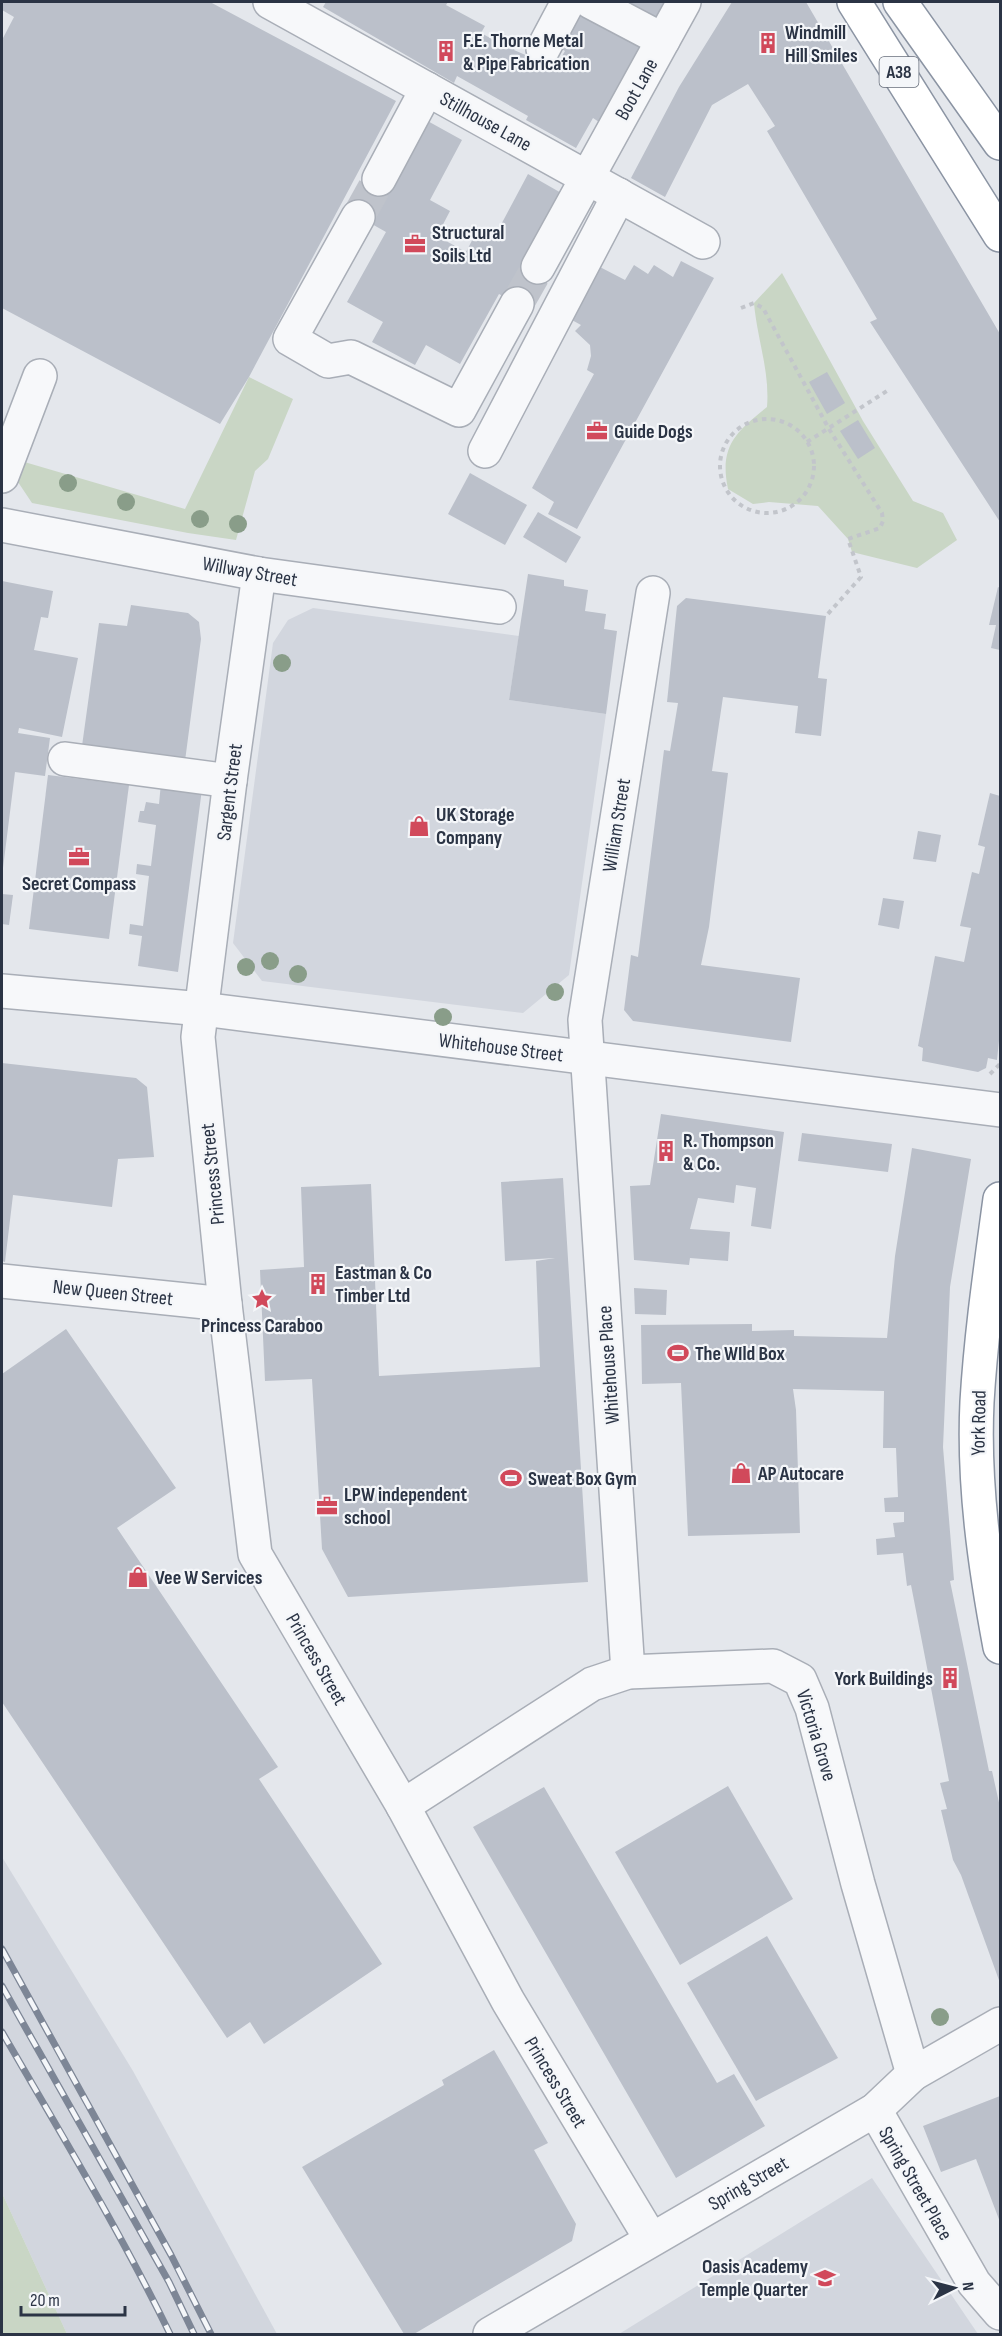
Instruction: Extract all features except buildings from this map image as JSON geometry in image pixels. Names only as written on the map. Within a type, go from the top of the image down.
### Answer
[{"type":"highway","name":"A38","points":[[854,2],[1000,236]]},
{"type":"highway","name":"A38","points":[[900,2],[1000,143]]},
{"type":"highway","name":"York Road","points":[[1000,1199],[988,1285],[977,1404],[978,1476],[987,1576],[1000,1647]]},
{"type":"street","name":"Stillhouse Lane","points":[[270,2],[303,9],[428,89],[703,242]]},
{"type":"street","points":[[543,49],[568,2]]},
{"type":"street","points":[[591,2],[663,39]]},
{"type":"street","name":"Boot Lane","points":[[538,267],[684,2]]},
{"type":"street","points":[[379,179],[428,89]]},
{"type":"street","points":[[485,451],[619,195]]},
{"type":"street","points":[[358,217],[290,339],[328,361],[351,357],[459,410],[517,304]]},
{"type":"street","points":[[2,476],[40,376]]},
{"type":"street","name":"Willway Street","points":[[2,525],[259,574],[499,607]]},
{"type":"street","name":"Sargent Street","points":[[202,1010],[230,781],[259,574]]},
{"type":"street","name":"William Street","points":[[588,1058],[585,1020],[653,592]]},
{"type":"street","points":[[65,759],[230,781]]},
{"type":"street","name":"Whitehouse Street","points":[[2,991],[202,1010],[1000,1110]]},
{"type":"street","name":"Princess Street","points":[[202,1010],[198,1037],[225,1304],[255,1554],[403,1806],[475,1940],[651,2239]]},
{"type":"street","name":"Whitehouse Place","points":[[588,1058],[628,1672]]},
{"type":"street","name":"New Queen Street","points":[[2,1281],[225,1304]]},
{"type":"street","name":"Victoria Grove","points":[[403,1806],[592,1684],[628,1672],[773,1666],[800,1680],[812,1708],[858,1884],[913,2074]]},
{"type":"street","name":"Spring Street","points":[[490,2334],[875,2110],[913,2074],[1000,2024]]},
{"type":"street","name":"Spring Street Place","points":[[875,2110],[974,2283],[1000,2313]]},
{"type":"path","points":[[741,308],[753,303],[763,308],[829,429],[882,513],[883,521],[880,528],[872,533],[848,539],[861,577],[826,616]]},
{"type":"path","points":[[807,442],[890,389]]},
{"type":"path","points":[[766,420],[778,421],[799,432],[807,442],[812,453],[812,477],[808,488],[792,506],[769,513],[756,512],[740,504],[727,491],[722,479],[721,455],[726,443],[744,426],[766,420]]},
{"type":"shaded area","name":"UK Storage Company","points":[[313,608],[519,636],[509,700],[606,714],[569,975],[523,1013],[262,981],[233,943],[273,643],[288,620]]},
{"type":"shaded area","points":[[2,1857],[133,2071],[277,2334],[67,2334],[2,2193]]},
{"type":"shaded area","name":"Oasis Academy Temple Quarter","points":[[872,2178],[978,2334],[619,2334],[802,2221]]},
{"type":"green space","points":[[782,273],[863,421],[913,501],[943,513],[957,540],[917,568],[852,552],[848,539],[818,506],[769,502],[753,504],[728,489],[726,462],[732,441],[767,407],[767,381],[754,303]]},
{"type":"green space","points":[[249,377],[293,399],[268,459],[255,471],[236,540],[32,503],[16,479],[21,461],[185,509]]},
{"type":"green space","points":[[2,2193],[67,2334],[2,2334]]},
{"type":"tunnel","points":[[358,217],[379,179]]},
{"type":"tunnel","points":[[517,304],[538,267]]},
{"type":"railway","points":[[2,1949],[171,2255],[211,2334]]},
{"type":"railway","points":[[2,1986],[169,2282],[194,2334]]},
{"type":"railway","points":[[2,2032],[110,2220],[170,2334]]},
{"type":"place","name":"Windmill Hill Smiles","points":[[768,43]]},
{"type":"place","name":"F.E. Thorne Metal & Pipe Fabrication","points":[[446,51]]},
{"type":"place","name":"Structural Soils Ltd","points":[[415,244]]},
{"type":"place","name":"Guide Dogs","points":[[597,431]]},
{"type":"place","name":"UK Storage Company","points":[[419,826]]},
{"type":"place","name":"Secret Compass","points":[[79,857]]},
{"type":"place","name":"R. Thompson & Co.","points":[[666,1151]]},
{"type":"place","name":"Eastman & Co Timber Ltd","points":[[318,1284]]},
{"type":"place","name":"Princess Caraboo","points":[[262,1299]]},
{"type":"place","name":"The WIld Box","points":[[678,1353]]},
{"type":"place","name":"AP Autocare","points":[[741,1473]]},
{"type":"place","name":"Sweat Box Gym","points":[[511,1478]]},
{"type":"place","name":"LPW independent school","points":[[327,1506]]},
{"type":"place","name":"Vee W Services","points":[[138,1577]]},
{"type":"place","name":"York Buildings","points":[[950,1678]]},
{"type":"place","name":"Oasis Academy Temple Quarter","points":[[825,2278]]}]
